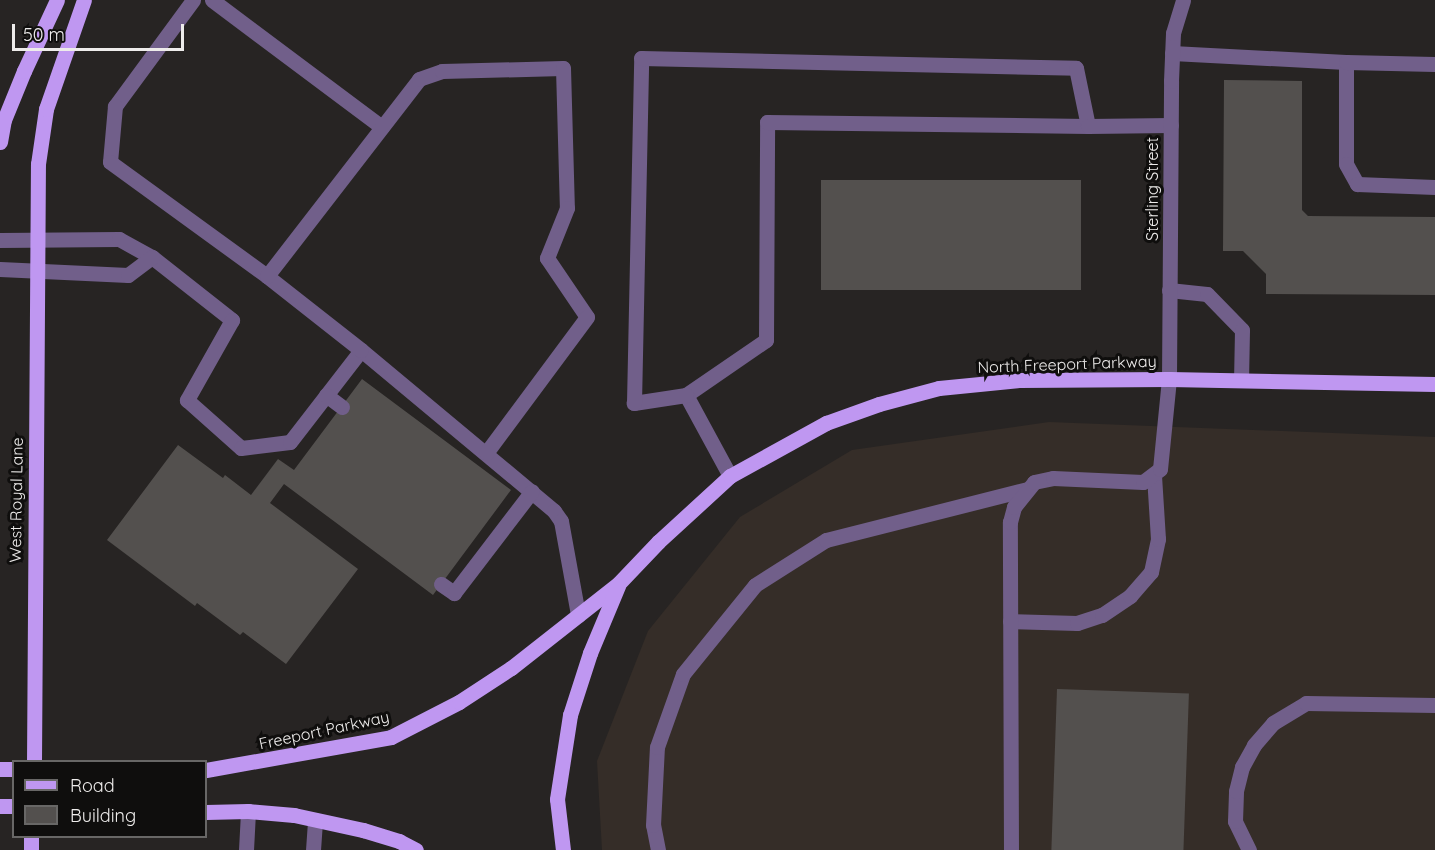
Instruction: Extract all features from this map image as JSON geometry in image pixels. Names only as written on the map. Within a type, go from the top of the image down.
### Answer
[{"type":"main road","points":[[0,142],[4,120],[57,0]]},
{"type":"main road","name":"West Royal Lane","points":[[34,760],[38,164],[46,109],[84,0]]},
{"type":"main road","name":"North Freeport Parkway","points":[[619,583],[658,542],[730,476],[826,423],[939,388],[1019,380],[1169,379],[1435,384]]},
{"type":"main road","points":[[563,850],[557,798],[570,715],[590,653],[619,583]]},
{"type":"main road","name":"Freeport Parkway","points":[[207,770],[391,737],[459,702],[512,668],[619,583]]},
{"type":"main road","points":[[207,812],[248,811],[315,820],[363,830],[399,841],[416,850]]},
{"type":"street","points":[[193,0],[115,106],[110,162],[267,276],[361,350],[554,511],[561,521],[578,615]]},
{"type":"street","points":[[212,0],[382,126]]},
{"type":"street","name":"Sterling Street","points":[[1010,621],[1077,623],[1102,615],[1130,596],[1151,572],[1158,539],[1154,476],[1160,469],[1169,379],[1173,33],[1184,0]]},
{"type":"street","points":[[1172,53],[1435,64]]},
{"type":"street","points":[[1088,126],[1076,68],[641,58],[634,403],[686,395],[766,340],[766,122],[1088,126],[1171,125]]},
{"type":"street","points":[[1346,62],[1346,164],[1357,184],[1435,188]]},
{"type":"street","points":[[267,276],[419,79],[442,71],[563,68],[567,208],[547,258],[587,317],[486,453]]},
{"type":"street","points":[[0,240],[119,239],[152,257],[232,320],[187,400],[241,448],[290,442],[361,350]]},
{"type":"street","points":[[0,269],[128,275],[152,257]]},
{"type":"street","points":[[1169,290],[1207,294],[1242,330],[1241,380]]},
{"type":"street","points":[[326,395],[342,407]]},
{"type":"street","points":[[686,395],[730,476]]},
{"type":"street","points":[[1011,850],[1010,522],[1014,507],[1034,482],[1053,478],[1143,482],[1154,476]]},
{"type":"street","points":[[658,850],[653,825],[657,747],[683,674],[755,585],[826,540],[1028,489]]},
{"type":"street","points":[[441,584],[454,593],[532,491]]},
{"type":"street","points":[[1249,850],[1235,821],[1236,792],[1242,767],[1250,752],[1273,723],[1306,703],[1435,705]]},
{"type":"street","points":[[246,850],[248,811]]},
{"type":"street","points":[[313,850],[315,820]]},
{"type":"shaded area","points":[[1049,422],[1435,437],[1435,850],[602,850],[597,761],[648,631],[740,517],[852,450]]},
{"type":"building","points":[[1224,80],[1302,81],[1302,210],[1308,216],[1435,217],[1435,295],[1266,294],[1266,274],[1243,251],[1223,251]]},
{"type":"building","points":[[821,180],[1081,180],[1081,290],[821,290]]},
{"type":"building","points":[[362,379],[511,490],[433,595],[284,484],[270,503],[358,569],[286,664],[243,632],[240,635],[197,603],[195,606],[107,540],[178,445],[223,478],[225,475],[251,495],[278,459],[294,470]]},
{"type":"building","points":[[1057,689],[1189,694],[1183,850],[1051,850]]}]
